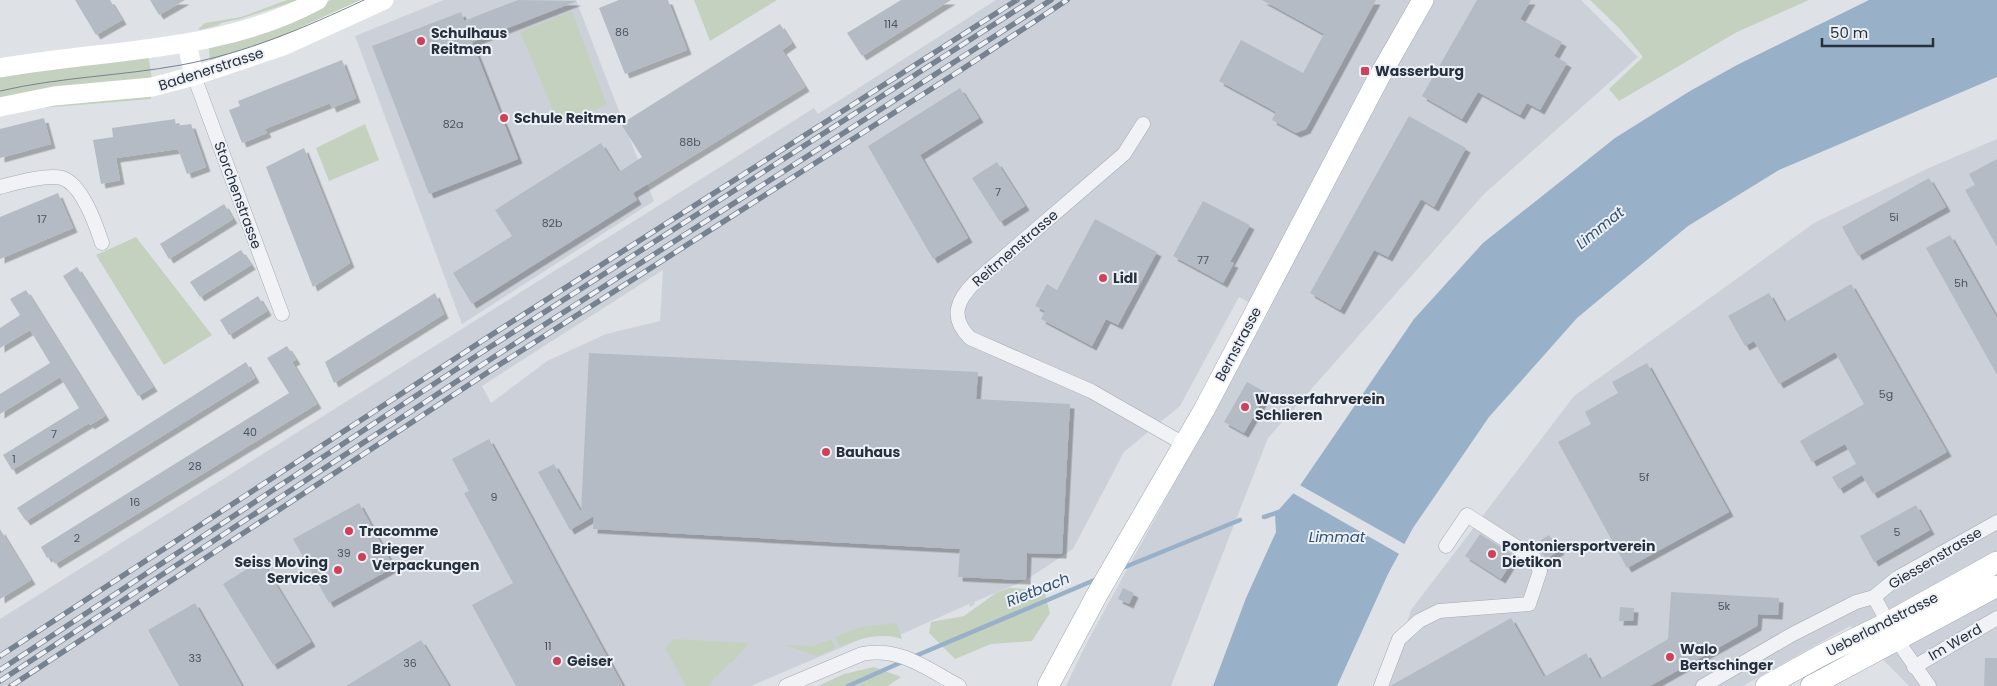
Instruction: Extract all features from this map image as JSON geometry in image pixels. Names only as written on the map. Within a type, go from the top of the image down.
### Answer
[{"type":"main road","name":"Badenerstrasse","points":[[0,68],[187,43],[284,16],[318,0]]},
{"type":"main road","name":"Badenerstrasse","points":[[0,107],[40,98],[152,87],[194,76],[282,46],[384,0]]},
{"type":"main road","name":"Bernstrasse","points":[[1048,686],[1098,593],[1184,444],[1378,79],[1423,0]]},
{"type":"main road","points":[[187,43],[194,76]]},
{"type":"main road","name":"Ueberlandstrasse","points":[[1811,686],[1997,562]]},
{"type":"main road","name":"Ueberlandstrasse","points":[[1766,686],[1822,655],[1892,631],[1997,586]]},
{"type":"street","name":"Storchenstrasse","points":[[194,76],[282,314]]},
{"type":"street","name":"Reitmenstrasse","points":[[1143,124],[1124,154],[962,295],[957,312],[959,324],[970,338],[1091,391],[1184,444]]},
{"type":"street","points":[[0,187],[32,179],[62,178],[78,190],[102,243]]},
{"type":"street","points":[[1382,686],[1399,639],[1419,621],[1439,612],[1529,604],[1540,571],[1535,560],[1467,515],[1446,546]]},
{"type":"street","name":"Giessenstrasse","points":[[1703,686],[1824,618],[1856,602],[1874,596],[1897,578],[1997,522]]},
{"type":"street","name":"Giessenstrasse","points":[[1874,596],[1892,631],[1914,667],[1929,686]]},
{"type":"street","name":"Im Werd","points":[[1914,667],[1997,618]]},
{"type":"street","points":[[786,686],[862,654],[874,651],[898,653],[959,686]]},
{"type":"shaded area","name":"Schule Reitmen","points":[[444,0],[576,0],[654,201],[462,324],[355,36]]},
{"type":"shaded area","points":[[996,0],[1581,0],[1638,57],[1484,194],[1268,438],[1171,686],[1066,686],[1086,644],[1268,313],[1239,297],[1180,406],[1124,452],[1073,549],[1026,580],[974,602],[975,604],[970,607],[969,604],[902,634],[868,636],[751,686],[0,686],[0,619],[814,108],[818,114]],"holes":[[[663,270],[660,321],[606,334],[547,361],[491,403],[482,386]]]},
{"type":"shaded area","points":[[1997,139],[1997,686],[1909,686],[1850,626],[1743,686],[1387,686],[1411,610],[1574,396],[1814,223],[1931,167]]},
{"type":"green space","points":[[287,0],[299,0],[240,19],[198,29],[205,23],[241,17]]},
{"type":"green space","points":[[331,0],[373,0],[319,25],[210,62],[209,48],[312,11]]},
{"type":"green space","points":[[694,0],[777,0],[710,41]]},
{"type":"green space","points":[[1590,0],[1809,0],[1737,32],[1619,101],[1609,89],[1643,57],[1619,28]]},
{"type":"green space","points":[[572,11],[607,105],[559,124],[520,32]]},
{"type":"green space","points":[[148,54],[152,79],[0,101],[0,74]]},
{"type":"green space","points":[[151,96],[151,99],[30,109],[28,105]]},
{"type":"green space","points":[[365,124],[379,160],[329,181],[316,148]]},
{"type":"green space","points":[[136,237],[212,335],[164,365],[96,255]]},
{"type":"green space","points":[[1009,588],[1044,590],[1050,613],[1032,641],[991,644],[955,659],[929,633],[931,622],[964,616],[996,593]]},
{"type":"green space","points":[[897,623],[902,639],[886,636],[870,637],[840,647],[835,637],[860,627]]},
{"type":"green space","points":[[673,639],[749,643],[732,663],[729,663],[717,677],[715,676],[709,686],[686,686],[665,648]]},
{"type":"green space","points":[[831,639],[835,648],[817,656],[785,645],[813,646]]},
{"type":"green space","points":[[874,667],[901,677],[888,686],[818,686],[844,674]]},
{"type":"water","name":"Limmat","points":[[1869,0],[1997,0],[1997,77],[1779,170],[1688,226],[1577,318],[1489,417],[1413,528],[1388,574],[1337,686],[1213,686],[1246,598],[1276,532],[1275,514],[1299,487],[1414,319],[1483,243],[1615,138],[1690,91],[1737,65]]},
{"type":"pier","points":[[1298,484],[1406,545],[1401,555],[1291,492]]},
{"type":"building","points":[[75,0],[110,0],[122,20],[96,35]]},
{"type":"building","points":[[150,0],[185,0],[159,15]]},
{"type":"building","points":[[518,0],[577,1],[472,42],[518,159],[429,194],[372,46],[461,12],[464,21]]},
{"type":"building","points":[[619,0],[668,0],[687,50],[625,74],[599,8]]},
{"type":"building","points":[[901,0],[951,0],[862,56],[847,33]]},
{"type":"building","points":[[1262,0],[1376,0],[1306,129],[1296,133],[1272,120],[1276,112],[1219,81],[1241,40],[1303,73],[1324,34]]},
{"type":"building","points":[[1477,0],[1531,0],[1520,19],[1562,42],[1554,56],[1567,63],[1540,110],[1527,103],[1520,115],[1478,92],[1462,119],[1422,96]]},
{"type":"building","points":[[780,24],[792,43],[782,50],[805,87],[633,193],[637,200],[472,304],[453,273],[512,236],[495,210],[601,143],[619,172],[642,157],[621,124]]},
{"type":"building","points":[[342,60],[356,98],[332,108],[330,103],[265,129],[267,133],[242,143],[229,110],[240,106],[238,101]]},
{"type":"building","points":[[960,88],[979,118],[920,155],[968,238],[933,259],[868,146]]},
{"type":"building","points":[[1409,116],[1466,148],[1434,207],[1421,199],[1388,257],[1374,250],[1340,310],[1310,293]]},
{"type":"building","points":[[44,118],[51,144],[0,158],[0,129]]},
{"type":"building","points":[[175,119],[176,126],[191,124],[206,167],[187,174],[178,149],[116,158],[120,180],[101,184],[93,140],[113,137],[112,128]]},
{"type":"building","points":[[304,148],[350,263],[313,287],[266,167]]},
{"type":"building","points":[[1997,159],[1997,247],[1965,190],[1975,185],[1969,174]]},
{"type":"building","points":[[997,162],[1025,206],[1000,222],[972,178]]},
{"type":"building","points":[[1929,178],[1946,207],[1858,256],[1842,227]]},
{"type":"building","points":[[58,193],[73,228],[0,259],[0,217]]},
{"type":"building","points":[[1203,201],[1250,225],[1230,262],[1234,263],[1223,283],[1173,256]]},
{"type":"building","points":[[224,204],[233,219],[169,259],[160,244]]},
{"type":"building","name":"Lidl","points":[[1095,219],[1157,252],[1118,325],[1106,319],[1092,346],[1041,319],[1045,311],[1035,306],[1047,284],[1057,290]]},
{"type":"building","points":[[1950,235],[1997,318],[1997,375],[1926,248]]},
{"type":"building","points":[[241,250],[251,265],[200,297],[190,282]]},
{"type":"building","points":[[77,267],[153,387],[138,396],[63,276]]},
{"type":"building","points":[[1851,284],[1947,452],[1873,494],[1862,475],[1839,489],[1832,477],[1856,464],[1845,444],[1812,462],[1800,441],[1864,404],[1835,352],[1779,384],[1754,341],[1745,346],[1728,316],[1769,293],[1785,322]]},
{"type":"building","points":[[26,290],[105,416],[90,425],[89,423],[12,470],[3,455],[79,408],[60,377],[0,414],[0,394],[50,363],[30,330],[0,348],[0,328],[20,315],[10,299]]},
{"type":"building","points":[[435,293],[444,314],[334,383],[325,362]]},
{"type":"building","points":[[258,296],[267,311],[229,335],[220,320]]},
{"type":"building","points":[[287,346],[296,360],[292,362],[317,404],[55,564],[50,556],[47,558],[41,547],[289,393],[267,358]]},
{"type":"building","name":"Bauhaus","points":[[589,353],[978,372],[976,399],[1070,404],[1062,554],[1027,553],[1026,580],[958,577],[960,549],[593,529],[594,516],[570,530],[538,472],[554,464],[581,512]]},
{"type":"building","points":[[246,362],[255,378],[26,521],[17,508]]},
{"type":"building","points":[[1647,363],[1729,512],[1627,568],[1558,442],[1591,424],[1585,412],[1618,393],[1612,382]]},
{"type":"building","name":"Wasserfahrverein Schlieren","points":[[1247,382],[1267,393],[1244,433],[1224,422]]},
{"type":"building","points":[[489,439],[623,686],[516,686],[472,605],[513,583],[464,493],[469,491],[452,459]]},
{"type":"building","points":[[359,503],[394,567],[329,603],[293,539]]},
{"type":"building","points":[[1916,505],[1930,530],[1874,562],[1860,536]]},
{"type":"building","points":[[0,529],[31,580],[0,599]]},
{"type":"building","name":"Pontoniersportverein Dietikon","points":[[1480,534],[1515,556],[1501,579],[1465,556]]},
{"type":"building","points":[[1549,535],[1560,550],[1546,559],[1536,543]]},
{"type":"building","points":[[261,560],[311,642],[273,665],[223,584]]},
{"type":"building","points":[[1123,588],[1134,593],[1129,604],[1118,599]]},
{"type":"building","points":[[1671,592],[1779,598],[1778,615],[1758,614],[1757,626],[1650,686],[1390,686],[1511,618],[1544,677],[1586,653],[1600,679],[1668,639]]},
{"type":"building","points":[[195,603],[242,686],[179,686],[148,630]]},
{"type":"building","points":[[1620,607],[1634,608],[1633,621],[1619,621]]},
{"type":"building","points":[[421,640],[449,686],[346,686]]},
{"type":"building","points":[[1985,658],[1997,658],[1997,686],[1984,686]]},
{"type":"waterway","name":"Rietbach","points":[[1264,517],[1279,512]]},
{"type":"waterway","name":"Rietbach","points":[[1120,569],[1240,520]]},
{"type":"waterway","name":"Rietbach","points":[[913,657],[1097,579]]},
{"type":"waterway","name":"Rietbach","points":[[848,686],[904,661]]},
{"type":"tram line","points":[[0,91],[23,86],[158,69],[205,60],[252,47],[364,0]]},
{"type":"railway","points":[[0,656],[485,339],[1017,0]]},
{"type":"railway","points":[[0,670],[490,347],[1032,0]]},
{"type":"railway","points":[[0,681],[497,355],[1051,0]]},
{"type":"railway","points":[[11,686],[502,363],[961,70],[1067,0]]},
{"type":"place","name":"Schulhaus Reitmen","points":[[421,41]]},
{"type":"place","name":"Wasserburg","points":[[1365,71]]},
{"type":"place","name":"Schule Reitmen","points":[[504,118]]},
{"type":"place","name":"Lidl","points":[[1103,278]]},
{"type":"place","name":"Wasserfahrverein Schlieren","points":[[1245,407]]},
{"type":"place","name":"Bauhaus","points":[[826,452]]},
{"type":"place","name":"Tracomme","points":[[349,531]]},
{"type":"place","name":"Pontoniersportverein Dietikon","points":[[1492,554]]},
{"type":"place","name":"Brieger Verpackungen","points":[[362,557]]},
{"type":"place","name":"Seiss Moving Services","points":[[338,570]]},
{"type":"place","name":"Walo Bertschinger","points":[[1670,657]]},
{"type":"place","name":"Geiser","points":[[557,661]]}]
